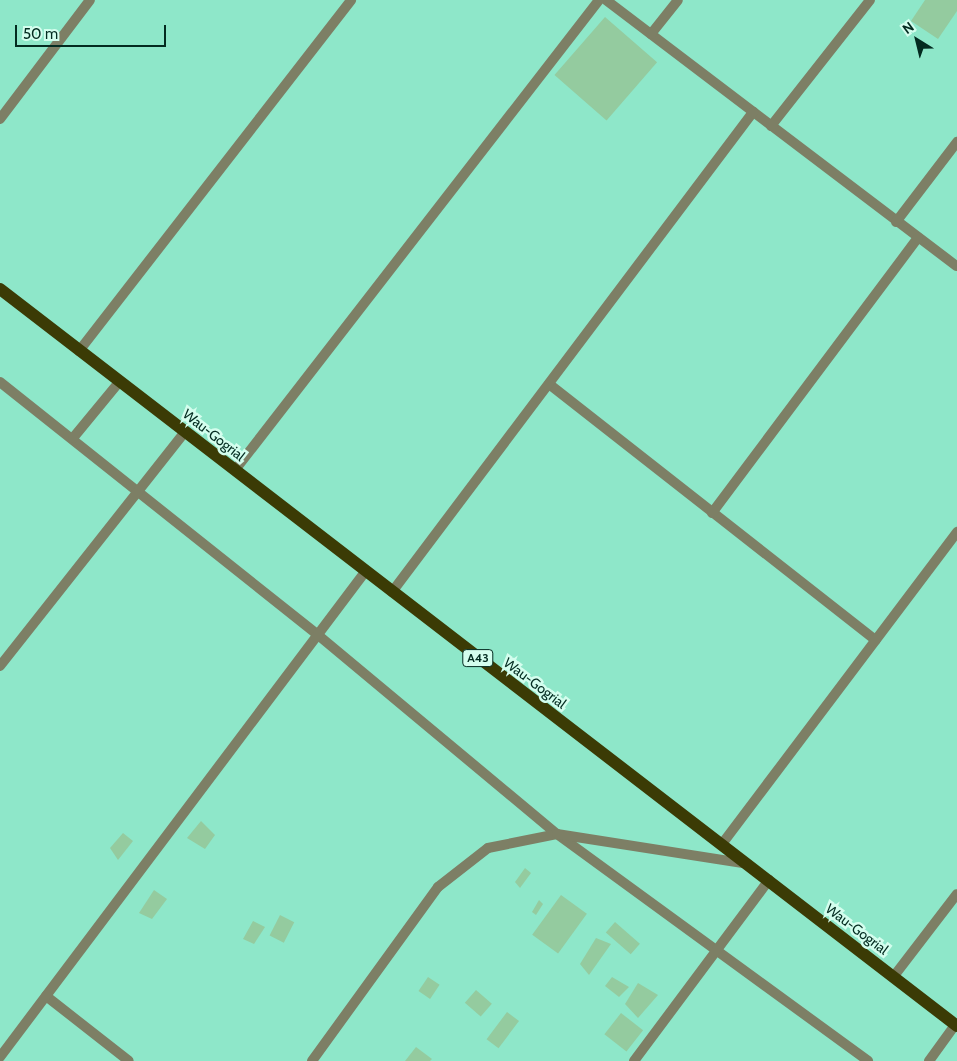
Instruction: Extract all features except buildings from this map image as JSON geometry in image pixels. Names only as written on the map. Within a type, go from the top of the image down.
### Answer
[{"type":"main road","name":"Wau-Gogrial","points":[[0,290],[365,572],[894,976],[956,1026]]},
{"type":"street","points":[[0,119],[90,0]]},
{"type":"street","points":[[79,351],[351,0]]},
{"type":"street","points":[[235,470],[600,0]]},
{"type":"street","points":[[606,0],[896,222],[957,266]]},
{"type":"street","points":[[651,34],[678,0]]},
{"type":"street","points":[[771,126],[870,0]]},
{"type":"street","points":[[392,592],[753,112]]},
{"type":"street","points":[[896,222],[957,142]]},
{"type":"street","points":[[712,513],[918,238]]},
{"type":"street","points":[[73,438],[120,381]]},
{"type":"street","points":[[0,382],[139,490],[318,635],[557,834],[868,1061]]},
{"type":"street","points":[[549,384],[875,640]]},
{"type":"street","points":[[0,666],[185,432]]},
{"type":"street","points":[[722,844],[957,532]]},
{"type":"street","points":[[0,1057],[365,572]]},
{"type":"street","points":[[312,1061],[438,887],[488,848],[557,834],[748,864]]},
{"type":"street","points":[[634,1061],[769,880]]},
{"type":"street","points":[[894,976],[957,894]]},
{"type":"street","points":[[46,996],[129,1061]]},
{"type":"street","points":[[929,1061],[956,1026]]}]
